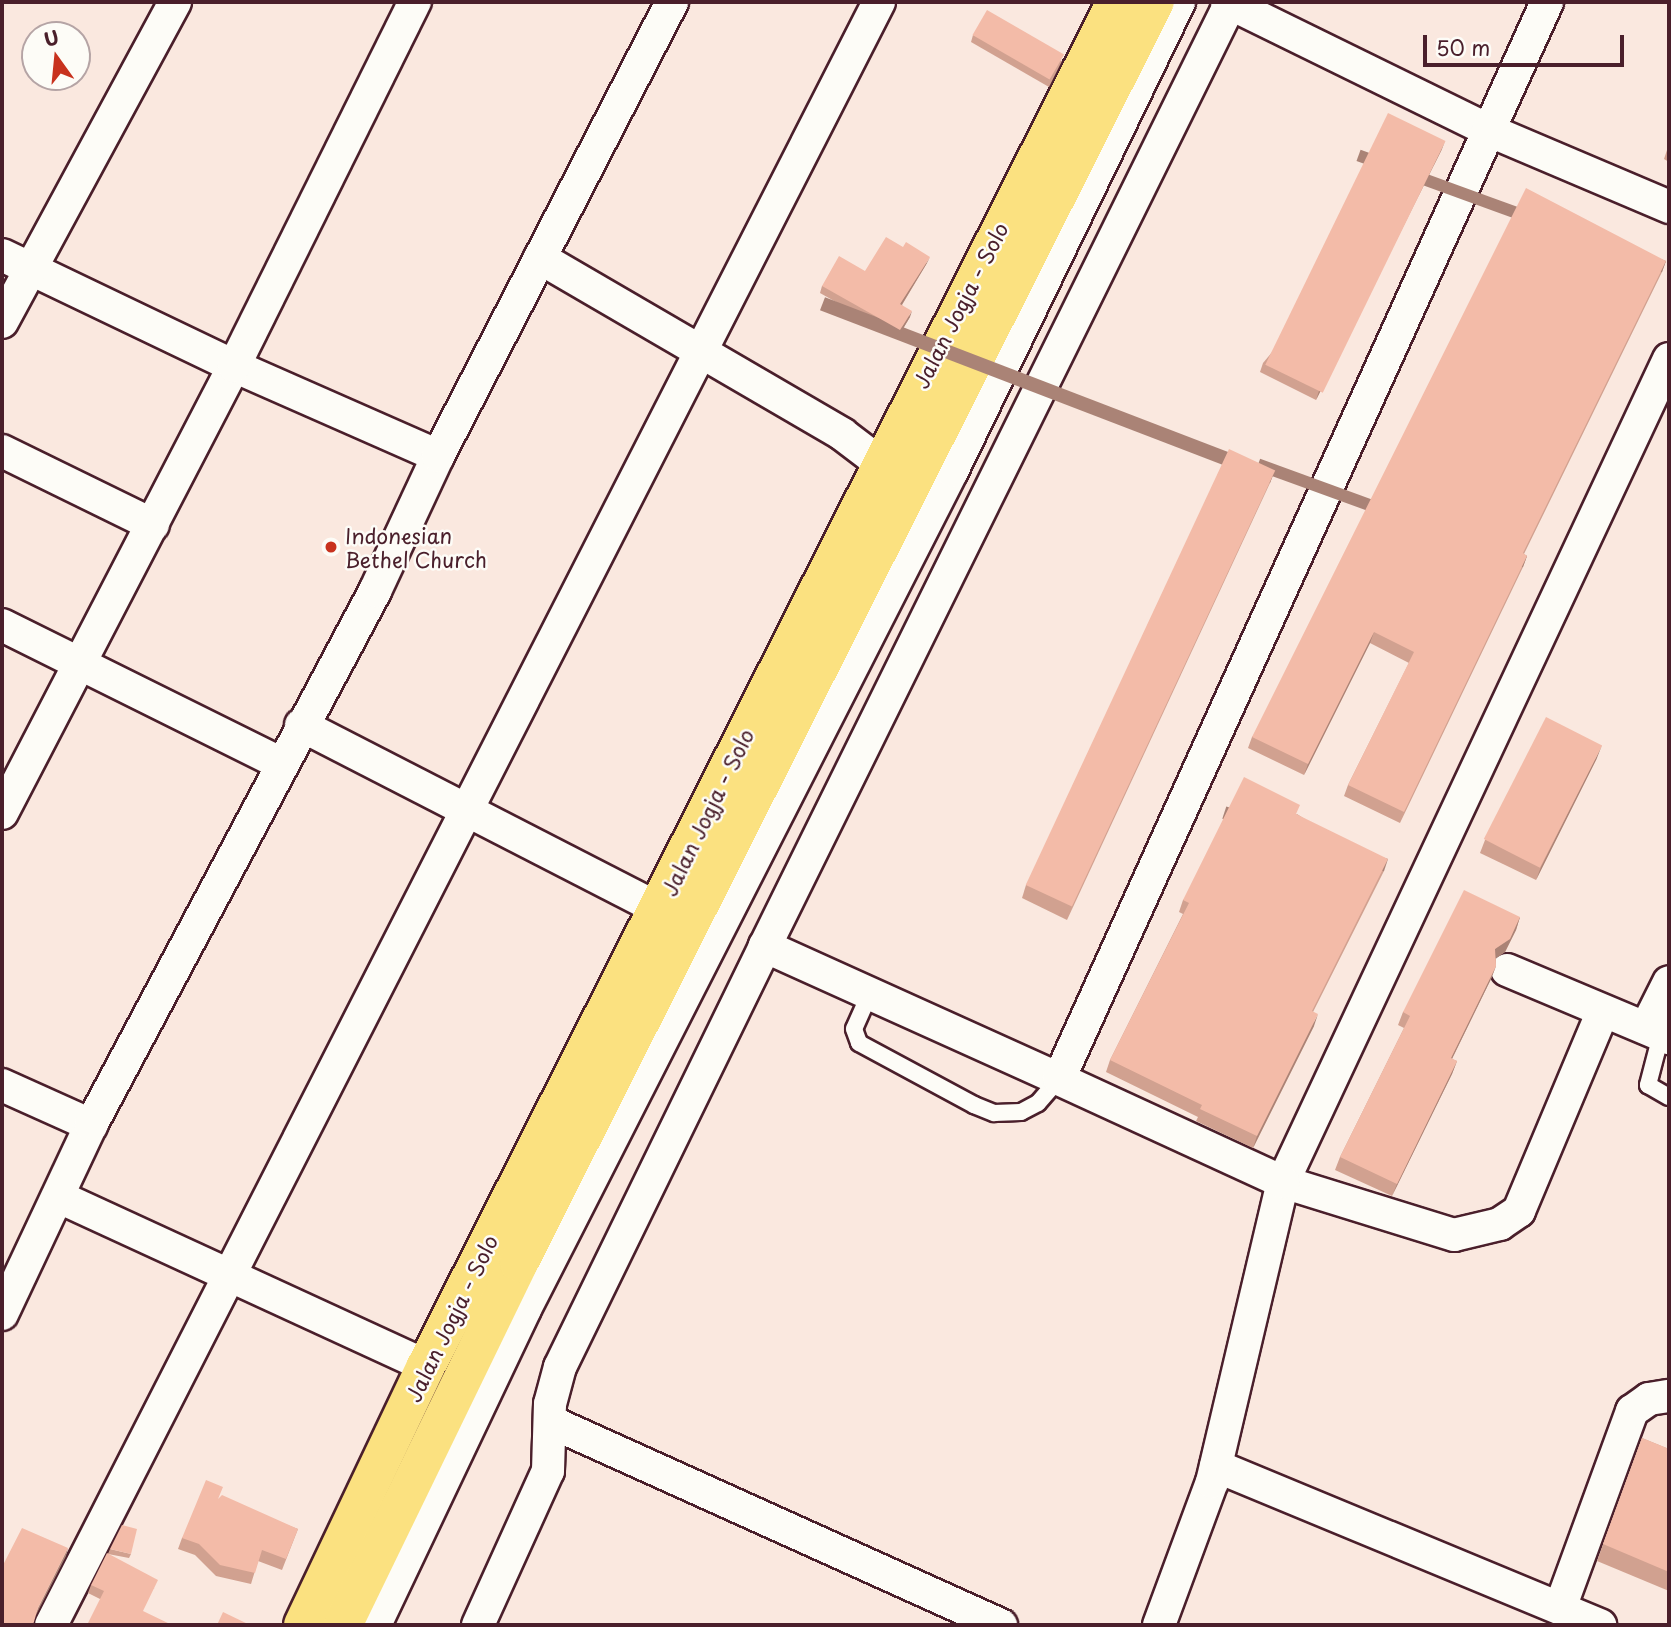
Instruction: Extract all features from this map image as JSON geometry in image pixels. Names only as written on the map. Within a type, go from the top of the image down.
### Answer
[{"type":"highway","name":"Jalan Jogja - Solo","points":[[303,1625],[426,1366],[659,909],[880,463],[1116,2]]},
{"type":"highway","name":"Jalan Jogja - Solo","points":[[342,1625],[478,1378],[1135,66],[1154,2]]},
{"type":"street","points":[[2,323],[175,2]]},
{"type":"street","points":[[2,813],[234,366],[415,2]]},
{"type":"street","points":[[2,1314],[91,1125],[280,763],[375,591],[438,456],[673,2]]},
{"type":"street","points":[[51,1625],[232,1277],[463,812],[879,2]]},
{"type":"street","points":[[1135,66],[1179,2]]},
{"type":"street","points":[[478,1625],[548,1471],[551,1422],[560,1367],[1229,2],[1488,130],[1669,207]]},
{"type":"street","points":[[1059,1079],[1547,2]]},
{"type":"street","points":[[2,255],[234,366],[438,456]]},
{"type":"street","points":[[540,258],[842,434],[880,463]]},
{"type":"street","points":[[1159,1625],[1216,1466],[1283,1182],[1669,359]]},
{"type":"street","points":[[2,452],[153,525]]},
{"type":"street","points":[[2,625],[280,763]]},
{"type":"street","points":[[301,725],[463,812],[659,909]]},
{"type":"street","points":[[765,946],[1283,1182],[1454,1235],[1500,1224],[1519,1211],[1602,1011]]},
{"type":"street","points":[[1507,970],[1659,1034],[1669,982]]},
{"type":"street","points":[[2,1085],[91,1125]]},
{"type":"street","points":[[59,1197],[426,1366]]},
{"type":"street","points":[[375,1625],[478,1378]]},
{"type":"street","points":[[1560,1608],[1632,1411],[1649,1399],[1669,1396]]},
{"type":"street","points":[[551,1422],[1001,1625]]},
{"type":"street","points":[[1216,1466],[1600,1625]]},
{"type":"lane","points":[[870,993],[855,1029],[859,1043],[974,1105],[994,1112],[1021,1112],[1038,1103],[1059,1079]]},
{"type":"lane","points":[[1659,1034],[1648,1085],[1669,1097]]},
{"type":"building","points":[[987,10],[1064,54],[1050,80],[972,35]]},
{"type":"building","points":[[1388,113],[1446,141],[1323,393],[1265,365]]},
{"type":"building","points":[[1526,188],[1666,261],[1523,553],[1527,556],[1404,812],[1348,785],[1414,652],[1374,632],[1308,764],[1252,737]]},
{"type":"building","points":[[886,237],[903,247],[906,242],[930,257],[900,304],[912,311],[900,330],[822,286],[839,256],[865,271]]},
{"type":"building","points":[[1229,449],[1275,471],[1072,906],[1026,885]]},
{"type":"building","points":[[1546,717],[1602,746],[1540,868],[1484,839]]},
{"type":"building","points":[[1244,777],[1300,805],[1296,814],[1388,859],[1312,1011],[1318,1014],[1257,1136],[1200,1109],[1202,1105],[1110,1060],[1189,903],[1183,900]]},
{"type":"building","points":[[1464,890],[1520,917],[1510,939],[1495,949],[1496,966],[1451,1058],[1457,1061],[1397,1184],[1340,1157],[1410,1016],[1403,1012]]},
{"type":"building","points":[[1642,1438],[1669,1449],[1669,1572],[1603,1544]]},
{"type":"building","points":[[206,1480],[223,1487],[218,1499],[222,1495],[298,1529],[286,1559],[262,1550],[255,1573],[220,1565],[199,1544],[182,1538]]},
{"type":"building","points":[[122,1525],[137,1529],[131,1554],[110,1549]]},
{"type":"building","points":[[22,1528],[68,1548],[38,1608],[33,1625],[2,1625],[2,1567]]},
{"type":"building","points":[[107,1553],[158,1580],[143,1611],[172,1625],[87,1625],[104,1591],[91,1585]]},
{"type":"building","points":[[223,1612],[250,1625],[217,1625]]},
{"type":"place","name":"Indonesian Bethel Church","points":[[331,547]]}]
